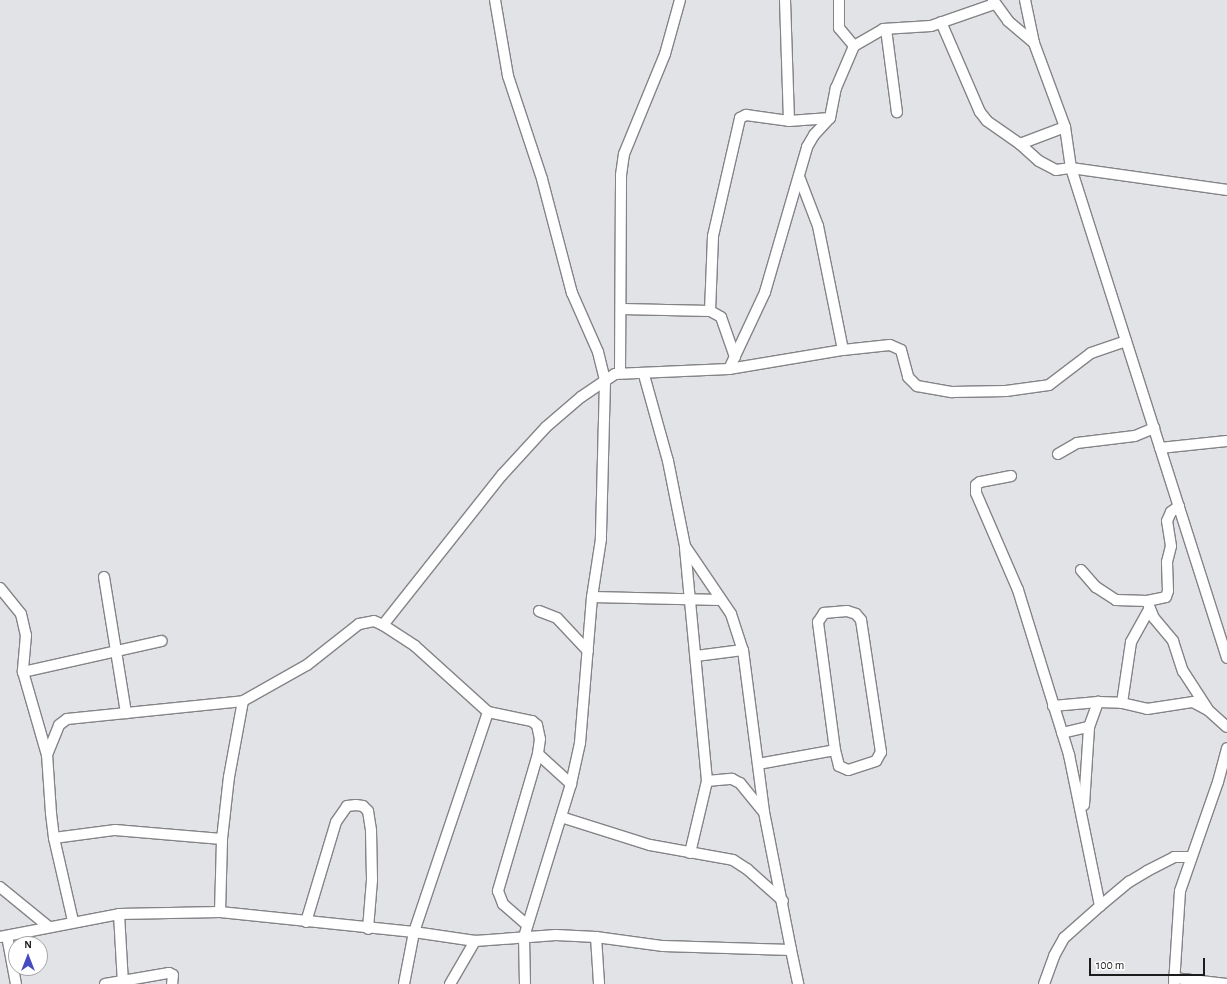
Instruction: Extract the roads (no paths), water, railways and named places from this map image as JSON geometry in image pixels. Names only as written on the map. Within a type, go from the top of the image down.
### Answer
[{"type":"street","points":[[495,0],[508,76],[542,179],[572,293],[598,352],[605,381],[601,539],[592,597],[584,706],[571,784],[524,937],[525,984]]},
{"type":"street","points":[[620,373],[622,309],[620,279],[624,154],[665,54],[680,0]]},
{"type":"street","points":[[785,0],[789,121]]},
{"type":"street","points":[[839,0],[839,28],[854,46]]},
{"type":"street","points":[[1025,0],[1034,43],[1065,127],[1072,168],[1227,658]]},
{"type":"street","points":[[729,369],[766,292],[811,140],[830,118],[836,88],[854,46],[886,28],[931,26],[993,2],[1008,21],[1034,43]]},
{"type":"street","points":[[941,22],[982,116],[1050,168],[1062,171],[1072,168],[1227,190]]},
{"type":"street","points":[[886,28],[897,112]]},
{"type":"street","points":[[710,311],[713,236],[740,118],[746,115],[789,121],[830,118]]},
{"type":"street","points":[[1020,144],[1065,127]]},
{"type":"street","points":[[800,179],[818,226],[843,350]]},
{"type":"street","points":[[622,309],[710,311],[721,317],[735,357]]},
{"type":"street","points":[[383,625],[512,464],[546,427],[605,381],[620,373],[644,375],[729,369],[843,350],[890,345],[897,347],[903,355],[910,382],[932,390],[1006,391],[1049,385],[1086,356],[1126,341]]},
{"type":"street","points":[[644,375],[668,461],[685,546],[689,599],[696,656],[707,781],[690,853]]},
{"type":"street","points":[[1058,454],[1077,443],[1135,436],[1154,428]]},
{"type":"street","points":[[1160,448],[1227,441]]},
{"type":"street","points":[[1011,476],[980,482],[976,485],[976,494],[1018,590],[1062,733],[1083,817],[1100,906]]},
{"type":"street","points":[[1081,570],[1096,587],[1116,600],[1148,605],[1161,599],[1168,594],[1167,568],[1171,546],[1167,521],[1171,512],[1179,506]]},
{"type":"street","points":[[685,546],[731,614],[743,650],[764,812],[783,901],[798,984]]},
{"type":"street","points":[[104,577],[126,713]]},
{"type":"street","points":[[0,588],[21,614],[26,635],[23,672],[47,755],[54,838],[73,921]]},
{"type":"street","points":[[592,597],[721,600]]},
{"type":"street","points":[[1122,703],[1131,642],[1148,605]]},
{"type":"street","points":[[1148,605],[1173,641],[1185,676],[1208,710]]},
{"type":"street","points":[[538,611],[557,618],[588,651]]},
{"type":"street","points":[[847,611],[856,614],[861,620],[881,752],[876,761],[848,770],[839,766],[835,750],[818,622],[824,613],[847,611]]},
{"type":"street","points":[[47,755],[55,732],[67,720],[243,701],[307,665],[359,624],[374,621],[383,625],[415,646],[488,712],[532,721],[540,732],[538,754],[498,891],[503,904],[527,925]]},
{"type":"street","points":[[23,672],[162,641]]},
{"type":"street","points":[[696,656],[743,650]]},
{"type":"street","points":[[220,912],[222,839],[228,777],[243,701]]},
{"type":"street","points":[[1053,706],[1098,702],[1122,703],[1147,708],[1193,702],[1208,710],[1227,727]]},
{"type":"street","points":[[1083,817],[1089,727],[1098,702]]},
{"type":"street","points":[[404,984],[414,932],[488,712]]},
{"type":"street","points":[[1062,733],[1089,727]]},
{"type":"street","points":[[1227,748],[1218,782],[1190,858],[1178,906],[1174,981],[1227,984]]},
{"type":"street","points":[[758,764],[835,750]]},
{"type":"street","points":[[538,754],[571,784]]},
{"type":"street","points":[[707,781],[732,779],[740,783],[764,812]]},
{"type":"street","points":[[306,922],[336,822],[347,806],[356,805],[363,806],[368,811],[370,831],[372,880],[368,929]]},
{"type":"street","points":[[561,817],[650,845],[690,853],[716,855],[733,860],[747,868],[783,901]]},
{"type":"street","points":[[54,838],[115,830],[222,839]]},
{"type":"street","points":[[1044,984],[1059,945],[1100,906],[1129,882],[1147,871],[1174,858],[1190,858]]},
{"type":"street","points":[[0,887],[49,927]]},
{"type":"street","points":[[16,984],[4,936],[73,921],[120,914],[220,912],[368,929],[414,932],[475,942],[524,937],[596,937],[663,946],[791,950]]},
{"type":"street","points":[[120,914],[123,982]]},
{"type":"street","points":[[596,937],[599,984]]},
{"type":"street","points":[[450,984],[475,942]]},
{"type":"street","points":[[106,984],[169,973],[173,976],[172,984]]}]
